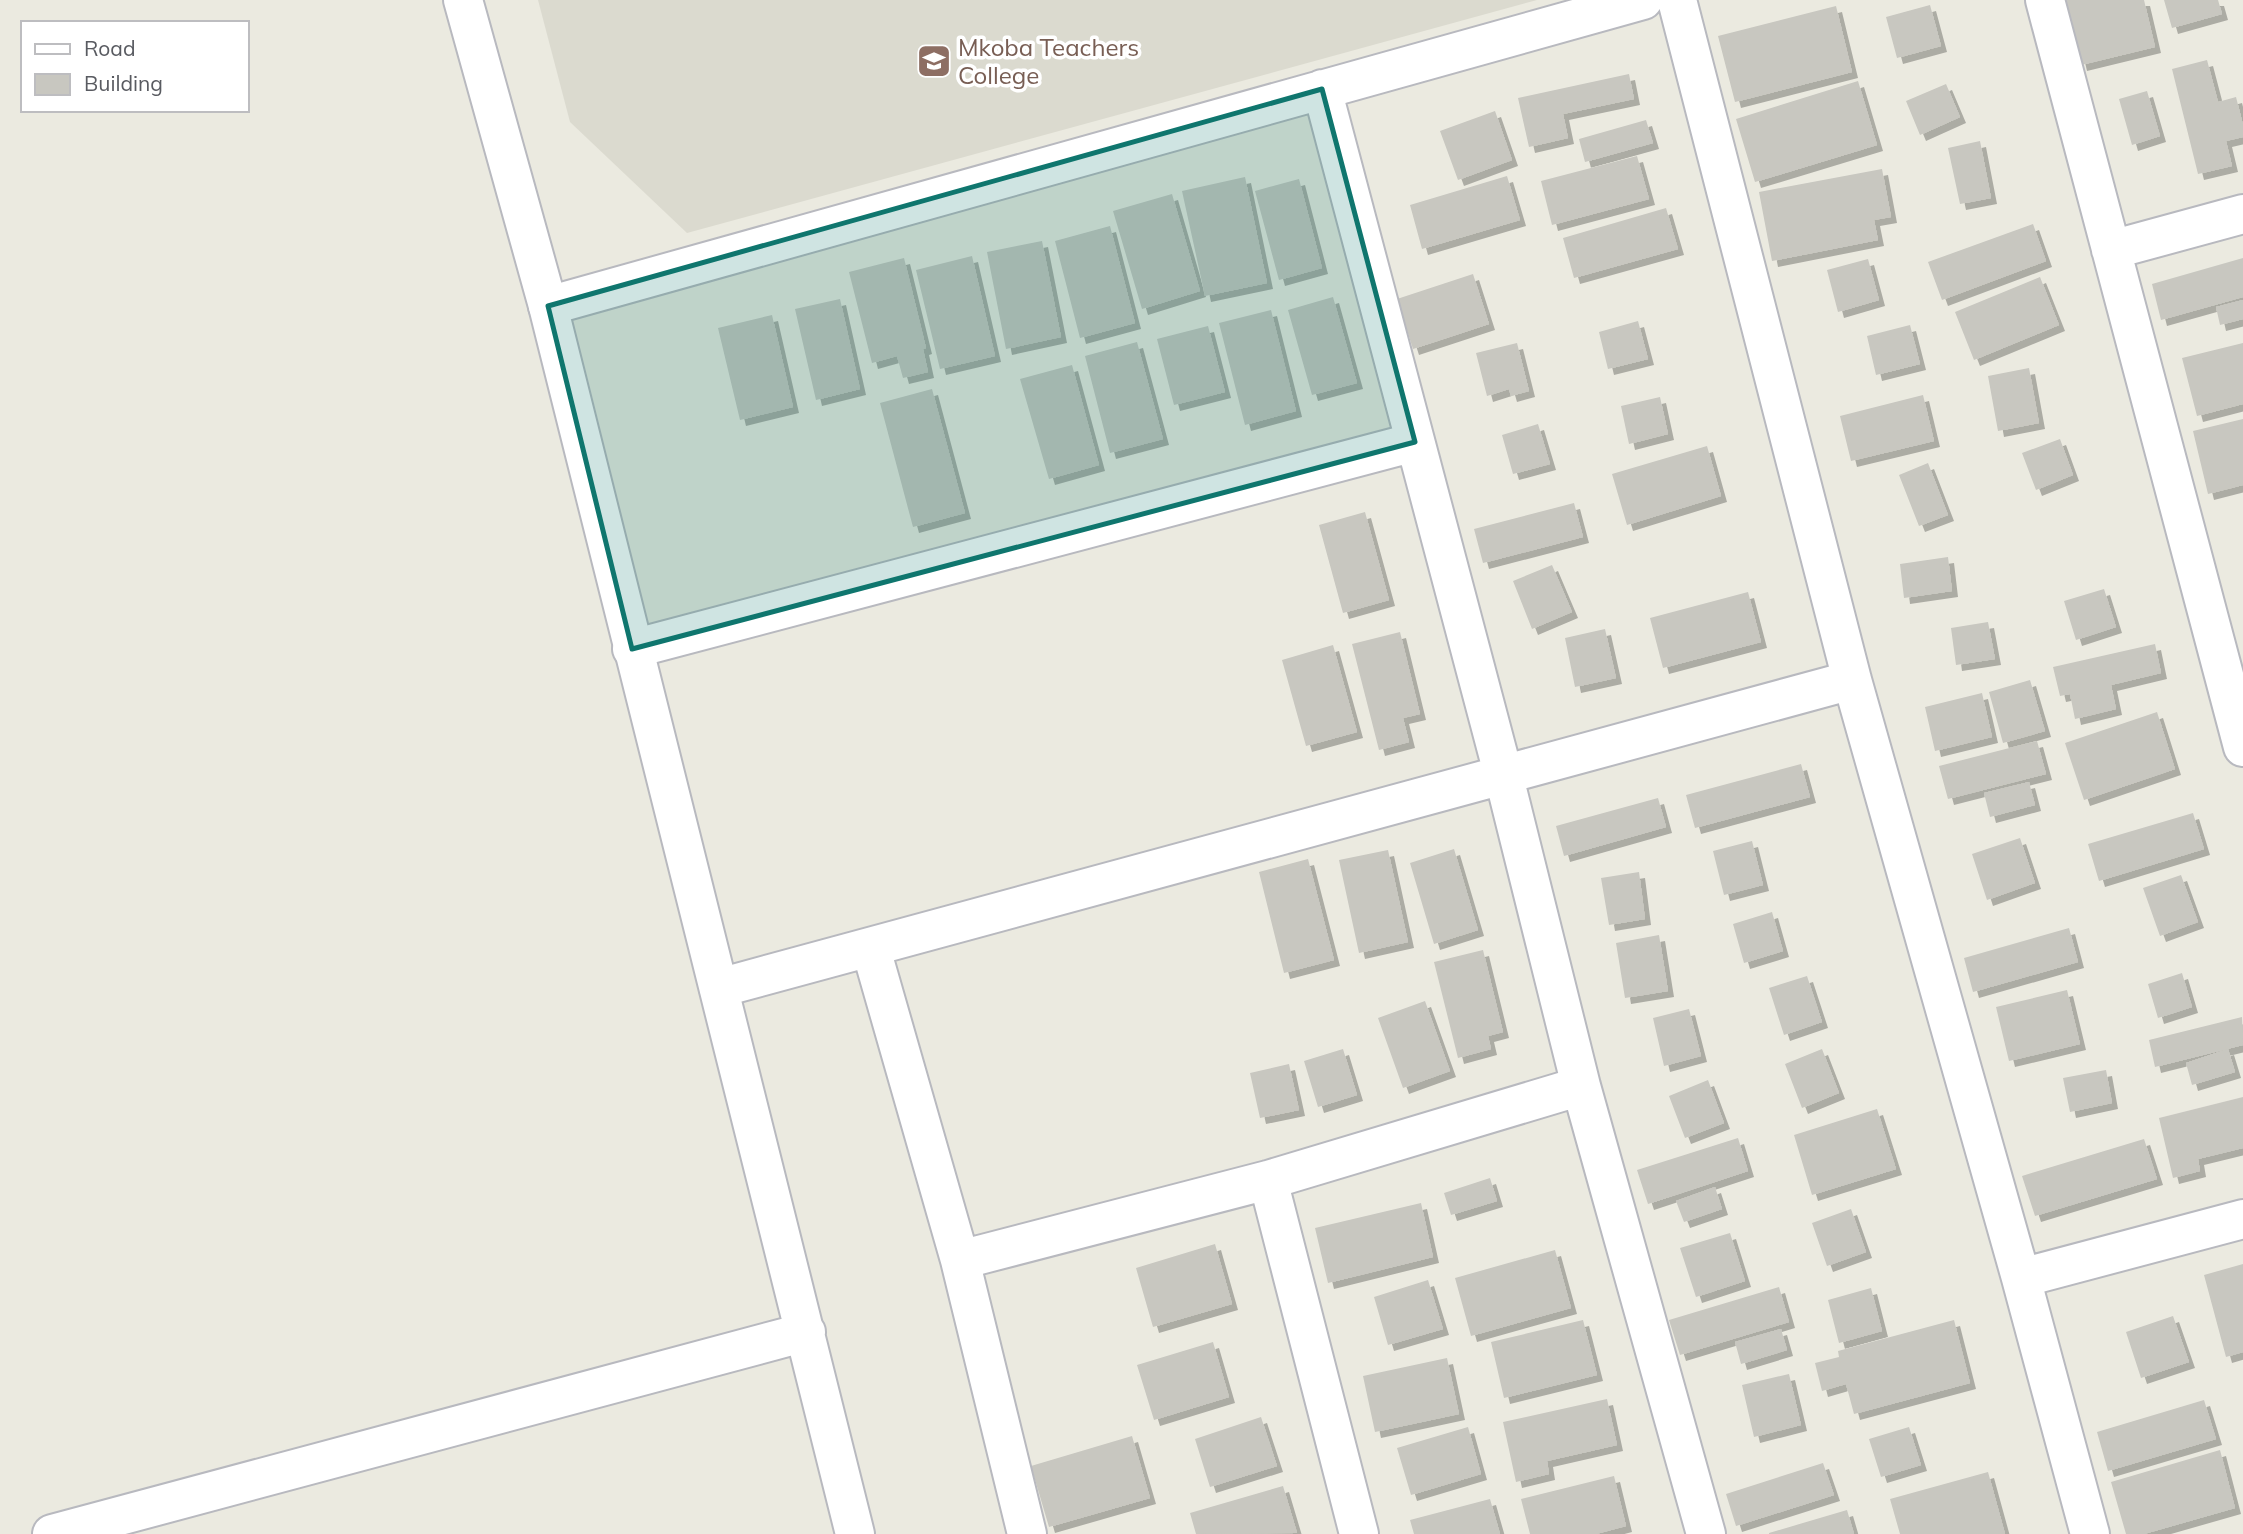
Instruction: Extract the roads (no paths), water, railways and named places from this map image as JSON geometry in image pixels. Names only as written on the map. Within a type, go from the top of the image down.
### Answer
[{"type":"street","points":[[463,0],[548,306],[855,1534]]},
{"type":"street","points":[[548,306],[1643,0]]},
{"type":"street","points":[[1677,0],[1852,680],[2021,1278],[2090,1534]]},
{"type":"street","points":[[2045,0],[2243,747]]},
{"type":"street","points":[[1322,89],[1503,773],[1581,1086],[1706,1534]]},
{"type":"street","points":[[2111,250],[2243,214]]},
{"type":"street","points":[[632,649],[1415,442]]},
{"type":"street","points":[[719,988],[1852,680]]},
{"type":"street","points":[[871,948],[960,1260],[1027,1534]]},
{"type":"street","points":[[960,1260],[1268,1180],[1581,1086]]},
{"type":"street","points":[[1268,1180],[1359,1534]]},
{"type":"street","points":[[2021,1278],[2243,1219]]},
{"type":"street","points":[[52,1534],[806,1332]]},
{"type":"place","name":"Mkoba Teachers College","points":[[934,61]]}]
